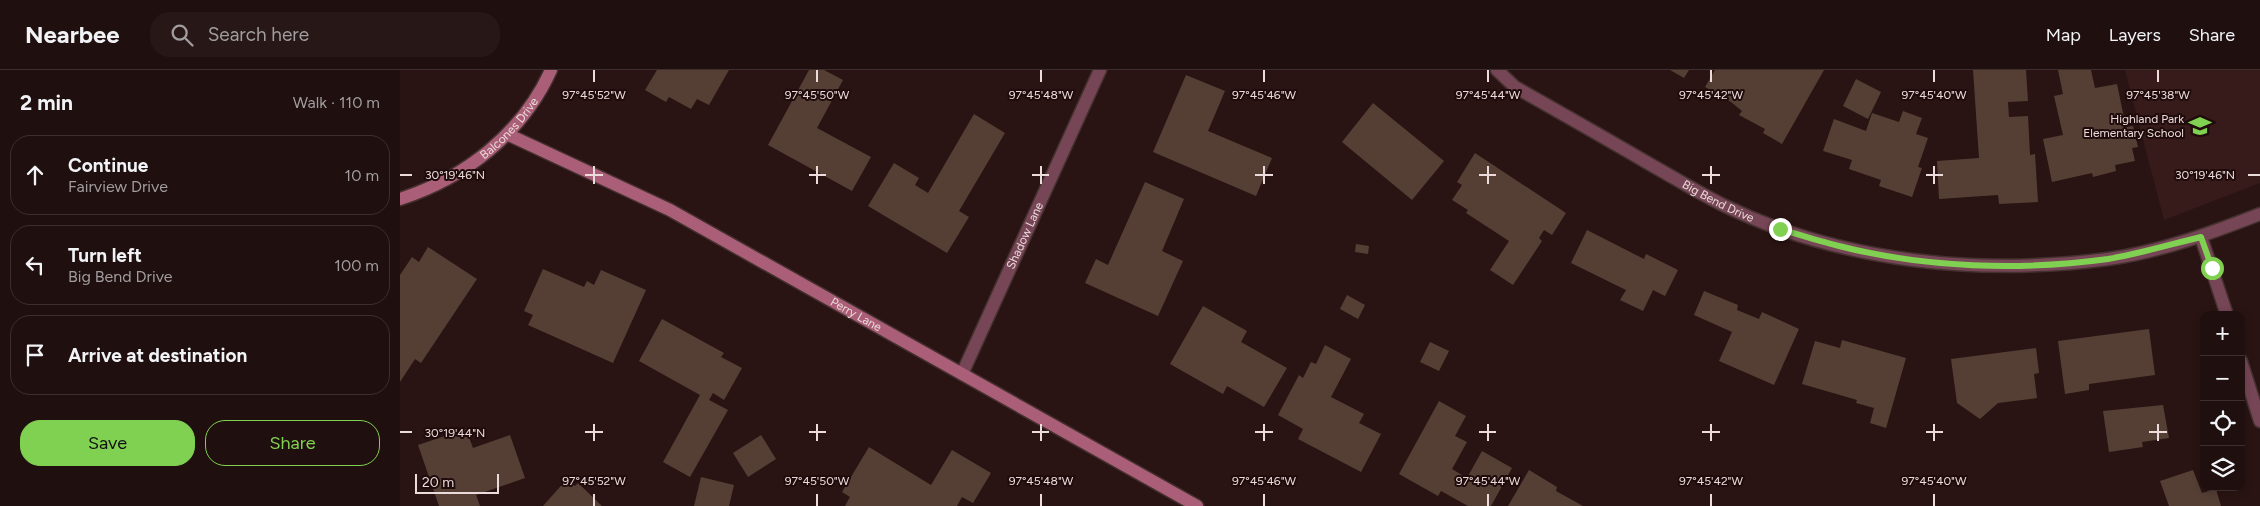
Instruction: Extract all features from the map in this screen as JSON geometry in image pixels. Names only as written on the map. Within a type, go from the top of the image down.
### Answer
[{"type":"street","name":"Balcones Drive","points":[[400,199],[466,169],[509,135],[551,70]]},
{"type":"street","name":"Shadow Lane","points":[[962,374],[1100,70]]},
{"type":"street","name":"Big Bend Drive","points":[[1498,70],[1515,87],[1722,205],[1780,229],[1840,246],[1902,258],[1965,265],[2035,265],[2109,259],[2201,237],[2260,214]]},
{"type":"street","name":"Perry Lane","points":[[509,135],[670,210],[1197,506]]},
{"type":"street","points":[[2201,237],[2226,311]]},
{"type":"street","points":[[2245,374],[2260,421]]},
{"type":"shaded area","name":"Highland Park Elementary School","points":[[2125,70],[2260,70],[2260,183],[2164,220]]},
{"type":"building","points":[[657,70],[729,70],[709,105],[697,99],[691,109],[669,97],[666,102],[645,90]]},
{"type":"building","points":[[809,70],[824,70],[843,80],[817,128],[871,157],[852,191],[768,145]]},
{"type":"building","points":[[1670,70],[1689,70],[1684,78]]},
{"type":"building","points":[[1715,70],[1824,70],[1782,144],[1763,133],[1765,129],[1739,115],[1742,111],[1731,102],[1705,87]]},
{"type":"building","points":[[1973,70],[2026,70],[2028,101],[2008,102],[2009,117],[2028,116],[2030,155],[2035,154],[2038,202],[1999,204],[1998,195],[1939,199],[1937,161],[1979,158]]},
{"type":"building","points":[[2058,70],[2091,70],[2095,88],[2117,84],[2126,127],[2133,126],[2138,147],[2132,148],[2135,161],[2115,165],[2116,171],[2093,177],[2092,173],[2052,182],[2043,139],[2063,135],[2054,96],[2063,94]]},
{"type":"building","points":[[1186,75],[1225,91],[1208,131],[1272,158],[1256,196],[1153,152]]},
{"type":"building","points":[[1856,79],[1881,92],[1868,119],[1843,106]]},
{"type":"building","points":[[1373,103],[1444,161],[1412,200],[1342,142]]},
{"type":"building","points":[[1903,111],[1922,118],[1916,134],[1928,138],[1918,167],[1922,168],[1912,197],[1879,186],[1881,180],[1849,169],[1852,160],[1823,151],[1834,119],[1866,131],[1872,113],[1899,122]]},
{"type":"building","points":[[974,114],[1005,133],[959,211],[969,217],[947,253],[868,206],[894,163],[919,178],[915,185],[928,193]]},
{"type":"building","points":[[1475,153],[1566,213],[1552,235],[1544,230],[1539,238],[1542,241],[1513,285],[1490,270],[1509,241],[1466,213],[1468,210],[1452,200],[1462,185],[1457,182]]},
{"type":"building","points":[[1145,182],[1184,199],[1162,251],[1183,261],[1158,316],[1085,283],[1096,259],[1108,265]]},
{"type":"building","points":[[1587,230],[1644,259],[1646,254],[1678,270],[1665,296],[1653,290],[1643,311],[1620,300],[1626,290],[1571,263]]},
{"type":"building","points":[[1356,244],[1369,246],[1368,254],[1355,252]]},
{"type":"building","points":[[428,247],[477,279],[421,363],[415,359],[400,382],[400,275],[412,257],[419,262]]},
{"type":"building","points":[[543,269],[584,287],[587,281],[594,285],[601,270],[646,290],[613,363],[528,325],[533,315],[524,311]]},
{"type":"building","points":[[1704,291],[1738,305],[1737,310],[1759,319],[1762,312],[1799,329],[1774,385],[1719,361],[1732,332],[1694,315]]},
{"type":"building","points":[[1347,295],[1365,305],[1358,319],[1340,309]]},
{"type":"building","points":[[1203,306],[1247,331],[1241,342],[1287,368],[1264,407],[1227,386],[1223,394],[1170,364]]},
{"type":"building","points":[[662,319],[724,353],[721,357],[742,368],[724,400],[713,393],[709,400],[728,410],[690,477],[663,462],[700,395],[639,361]]},
{"type":"building","points":[[2149,329],[2155,375],[2089,384],[2089,390],[2065,394],[2058,341]]},
{"type":"building","points":[[1842,340],[1906,358],[1886,428],[1870,423],[1874,408],[1856,403],[1857,400],[1802,384],[1815,341],[1840,348]]},
{"type":"building","points":[[1430,342],[1449,351],[1439,371],[1420,362]]},
{"type":"building","points":[[1325,345],[1351,359],[1331,397],[1364,414],[1359,423],[1381,434],[1361,472],[1298,439],[1303,429],[1278,415],[1299,375],[1303,378],[1311,362],[1316,364]]},
{"type":"building","points":[[2036,348],[2039,373],[2034,374],[2037,398],[1998,403],[1980,419],[1957,403],[1951,359]]},
{"type":"building","points":[[1439,401],[1466,416],[1455,436],[1467,442],[1452,469],[1467,478],[1482,451],[1512,468],[1491,506],[1468,506],[1441,491],[1438,496],[1399,474]]},
{"type":"building","points":[[2163,405],[2169,438],[2142,442],[2143,447],[2109,452],[2103,411]]},
{"type":"building","points":[[466,429],[473,448],[510,435],[525,478],[476,495],[480,506],[439,506],[418,445]]},
{"type":"building","points":[[761,435],[776,459],[748,477],[733,453]]},
{"type":"building","points":[[869,447],[931,485],[952,450],[991,473],[973,503],[962,497],[957,506],[845,506],[850,497],[842,492]]},
{"type":"building","points":[[1529,470],[1557,487],[1556,491],[1583,506],[1508,506]]},
{"type":"building","points":[[2193,470],[2200,491],[2202,493],[2217,491],[2221,506],[2169,506],[2160,481]]},
{"type":"building","points":[[701,477],[734,485],[729,506],[694,506]]},
{"type":"building","points":[[567,479],[575,486],[578,483],[602,506],[543,506]]},
{"type":"place","name":"Highland Park Elementary School","points":[[2200,126]]},
{"type":"route","points":[[1780,229],[1840,246],[1902,258],[1965,265],[2035,265],[2109,259],[2201,237],[2212,268]]}]
